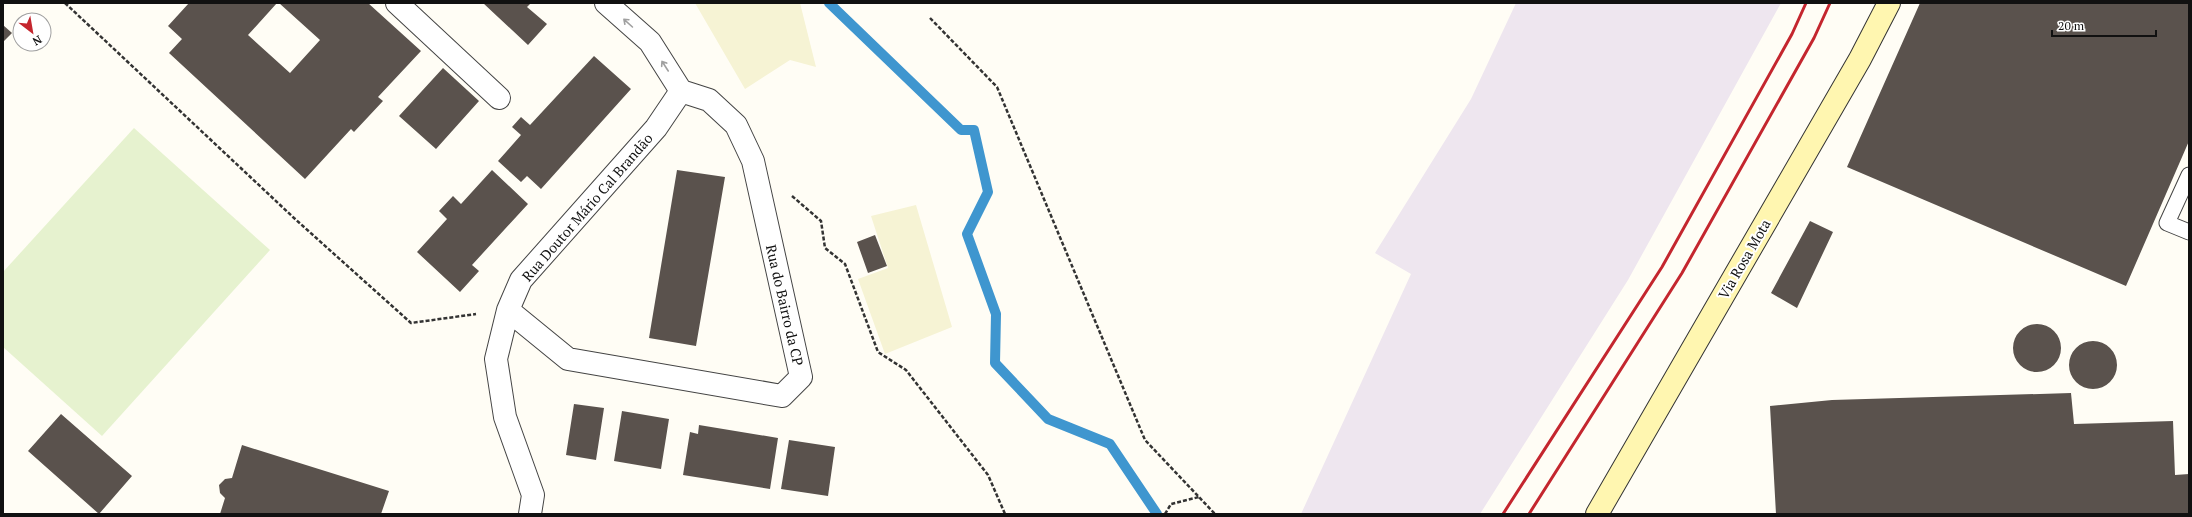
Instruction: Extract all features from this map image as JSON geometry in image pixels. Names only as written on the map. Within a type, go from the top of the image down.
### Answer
[{"type":"main road","name":"Via Rosa Mota","points":[[1597,514],[1860,59],[1890,3]]},
{"type":"street","points":[[396,3],[499,98]]},
{"type":"street","points":[[606,3],[650,42],[681,91]]},
{"type":"street","name":"Rua do Bairro da CP","points":[[508,310],[568,359],[782,396],[801,377],[753,161],[736,126],[709,100],[681,91]]},
{"type":"street","name":"Rua Doutor Mário Cal Brandão","points":[[530,514],[533,495],[504,417],[496,359],[508,310],[520,280],[656,128],[681,91]]},
{"type":"lane","points":[[2189,175],[2167,223],[2189,232]]},
{"type":"path","points":[[64,3],[294,218],[411,323],[508,310]]},
{"type":"path","points":[[930,18],[997,87],[1145,440],[1215,514]]},
{"type":"path","points":[[787,191],[821,221],[825,248],[845,264],[878,352],[906,370],[988,475],[1005,514]]},
{"type":"path","points":[[1165,514],[1171,504],[1199,497]]},
{"type":"shaded area","points":[[695,3],[800,3],[816,67],[790,60],[745,89]]},
{"type":"shaded area","points":[[1516,3],[1781,3],[1628,280],[1480,514],[1301,514],[1411,274],[1375,253],[1471,99]]},
{"type":"shaded area","points":[[916,205],[952,327],[885,354],[858,279],[888,268],[871,216]]},
{"type":"green space","points":[[134,128],[270,250],[102,436],[3,347],[3,272]]},
{"type":"building","points":[[189,3],[277,3],[248,35],[290,73],[320,40],[279,3],[368,3],[421,51],[378,97],[383,101],[354,132],[351,129],[305,179],[169,53],[182,39],[168,26]]},
{"type":"building","points":[[483,3],[531,3],[527,7],[547,24],[528,45]]},
{"type":"building","points":[[1920,3],[2189,3],[2189,141],[2126,286],[1847,167]]},
{"type":"building","points":[[3,25],[12,33],[3,42]]},
{"type":"building","points":[[594,56],[631,89],[541,189],[527,176],[521,182],[498,161],[521,135],[512,127],[521,117],[530,125]]},
{"type":"building","points":[[443,68],[479,101],[436,149],[399,116]]},
{"type":"building","points":[[492,170],[528,204],[472,265],[479,271],[460,292],[417,252],[447,219],[439,211],[453,196],[461,204]]},
{"type":"building","points":[[677,170],[725,177],[696,346],[649,338]]},
{"type":"building","points":[[1810,221],[1833,232],[1797,308],[1771,293]]},
{"type":"building","points":[[875,235],[887,266],[868,273],[857,242]]},
{"type":"building","points":[[2032,324],[2042,324],[2051,328],[2057,334],[2060,339],[2060,357],[2051,368],[2042,372],[2032,372],[2023,368],[2017,362],[2013,353],[2013,343],[2017,334],[2023,328]]},
{"type":"building","points":[[2088,341],[2098,341],[2107,345],[2113,351],[2116,356],[2116,374],[2107,385],[2098,389],[2088,389],[2079,385],[2073,379],[2069,370],[2069,360],[2073,351],[2079,345]]},
{"type":"building","points":[[2071,393],[2074,424],[2173,421],[2175,475],[2189,474],[2189,514],[1776,514],[1770,406],[1832,400]]},
{"type":"building","points":[[574,404],[604,408],[596,460],[566,455]]},
{"type":"building","points":[[622,411],[669,419],[661,469],[614,461]]},
{"type":"building","points":[[61,414],[132,476],[99,514],[28,451]]},
{"type":"building","points":[[699,425],[778,438],[770,489],[683,475],[690,432],[698,434]]},
{"type":"building","points":[[789,440],[835,447],[828,496],[781,489]]},
{"type":"building","points":[[242,445],[389,491],[381,514],[220,514],[225,498],[220,493],[219,485],[225,479],[232,478]]},
{"type":"waterway","points":[[829,3],[961,130],[974,130],[988,192],[967,234],[996,314],[995,363],[1048,419],[1110,444],[1157,514]]},
{"type":"railway","points":[[1503,514],[1662,267],[1792,34],[1806,3]]},
{"type":"railway","points":[[1529,514],[1682,273],[1814,38],[1830,3]]}]
